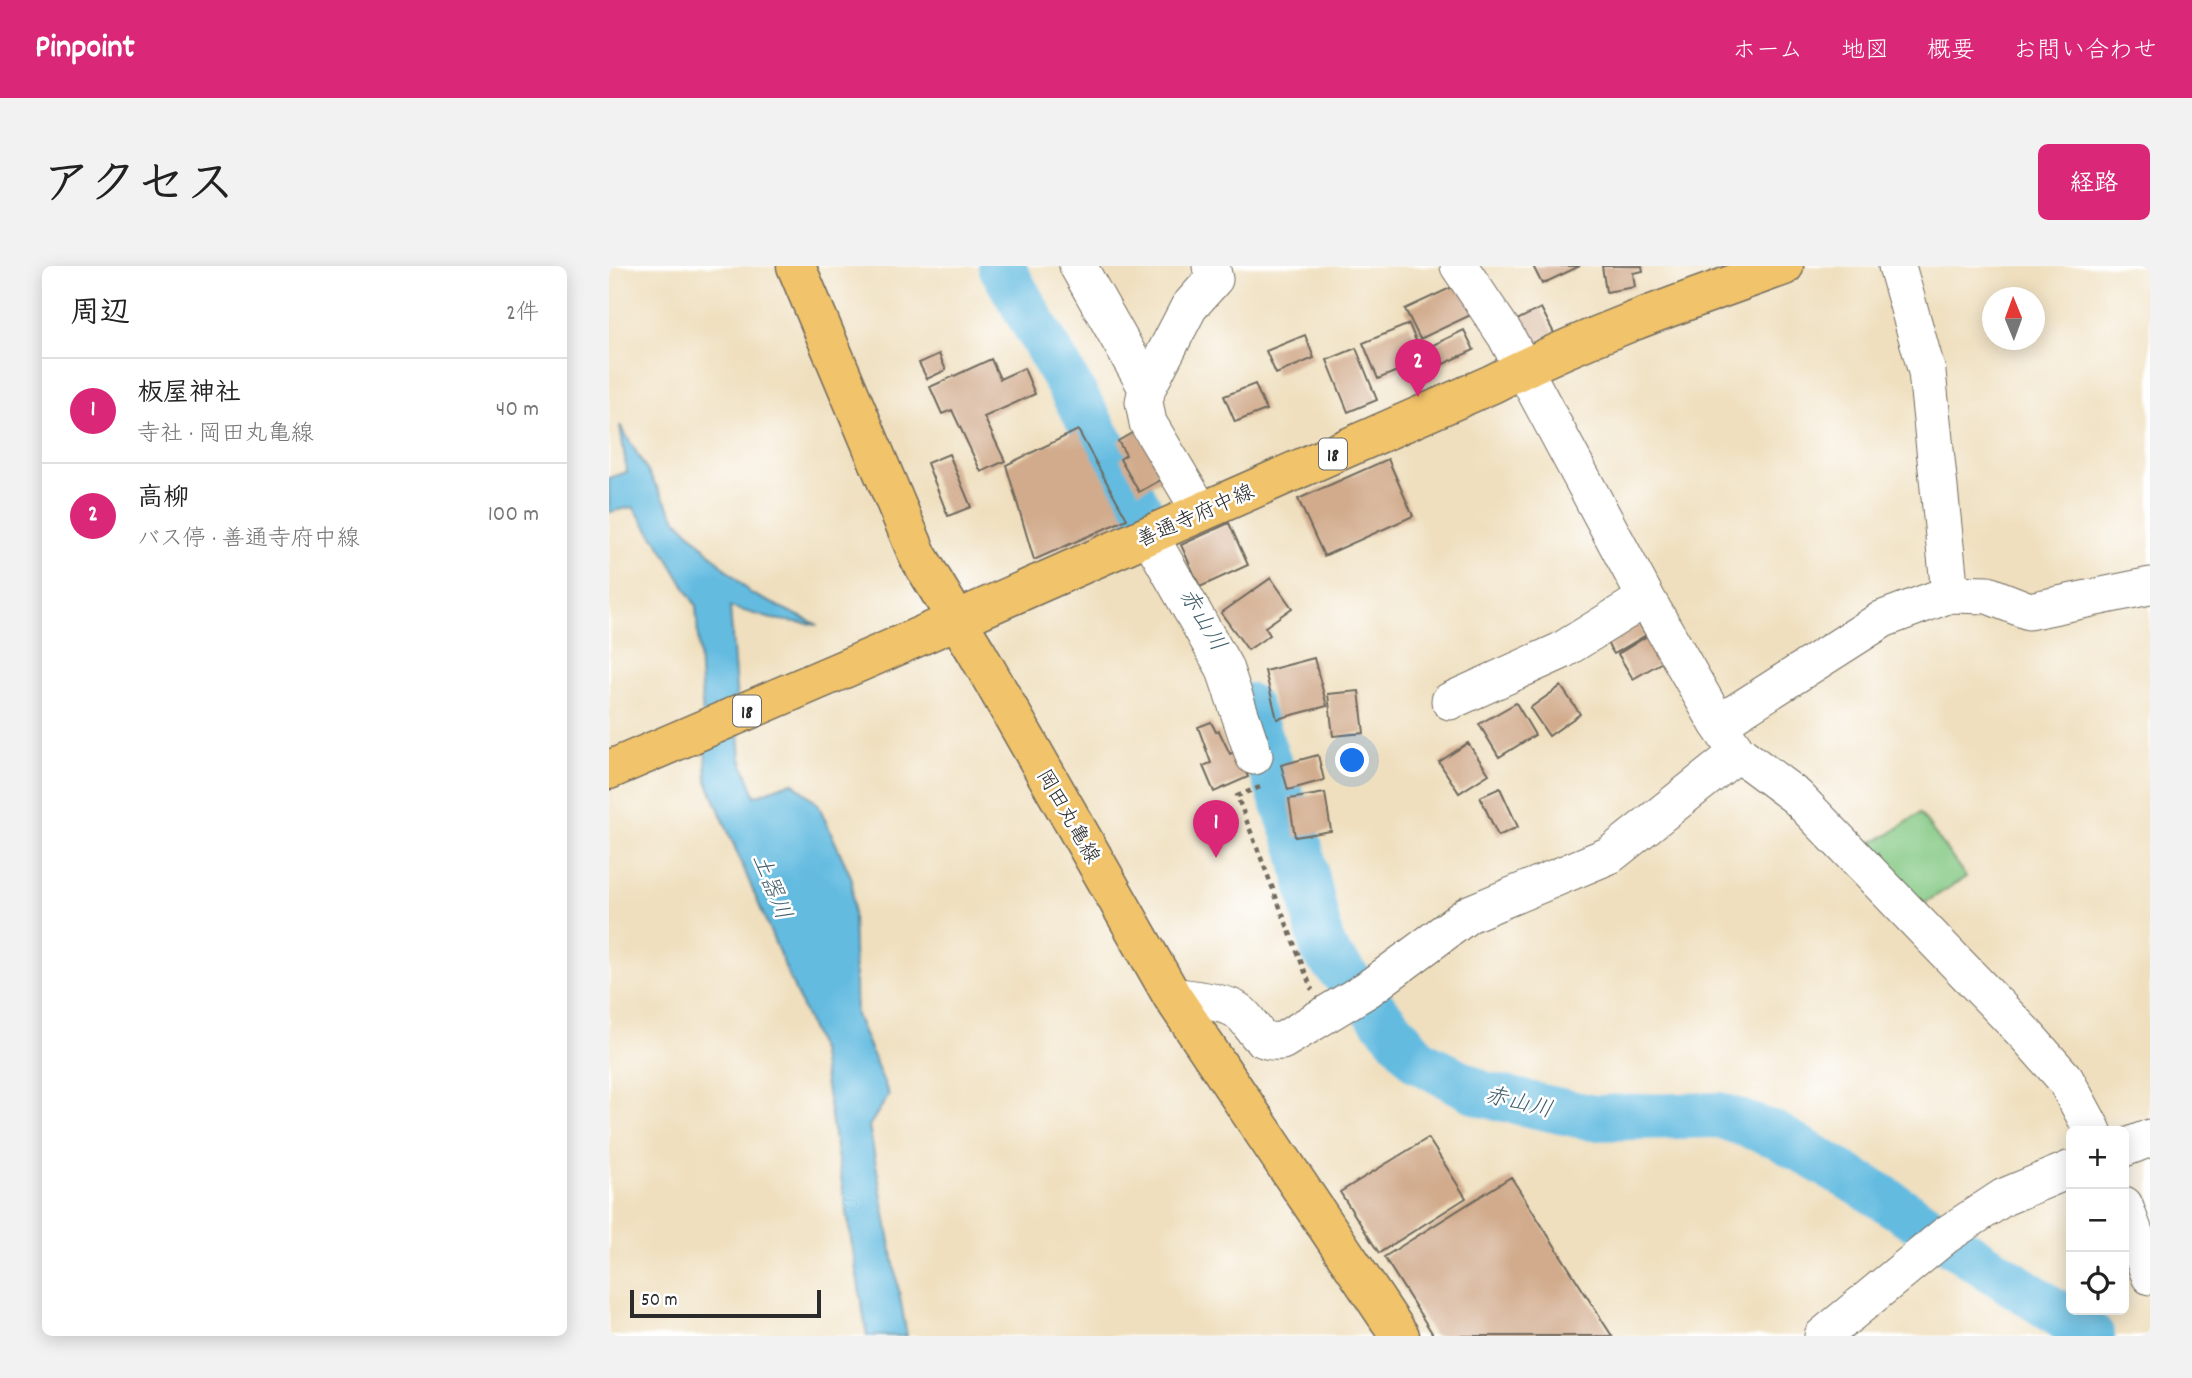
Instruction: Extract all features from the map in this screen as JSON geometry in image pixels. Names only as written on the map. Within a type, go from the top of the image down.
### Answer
[{"type":"main road","name":"岡田丸亀線","points":[[796,266],[918,556],[977,653],[1172,996],[1400,1336]]},
{"type":"main road","name":"善通寺府中線","points":[[609,770],[886,651],[1523,368],[1656,313],[1784,266]]},
{"type":"street","points":[[1078,266],[1147,388]]},
{"type":"street","points":[[1201,512],[1148,424],[1145,402],[1147,388],[1189,307],[1214,279],[1211,266]]},
{"type":"street","points":[[1459,266],[1506,336],[1646,598],[1728,738],[1797,797],[2027,1036],[2065,1079],[2090,1126]]},
{"type":"street","points":[[1897,266],[1927,372],[1950,594]]},
{"type":"street","points":[[1149,535],[1224,667],[1254,756]]},
{"type":"street","points":[[1172,996],[1217,1003],[1238,1011],[1260,1038],[1271,1042],[1282,1041],[1362,992],[1469,914],[1610,855],[1728,738],[1883,619],[1950,594],[1988,595],[2029,611],[2150,586]]},
{"type":"street","points":[[1450,701],[1561,651],[1646,598]]},
{"type":"street","points":[[2129,1146],[2150,1138]]},
{"type":"street","points":[[1823,1336],[1946,1235],[2004,1197],[2066,1171]]},
{"type":"street","points":[[2129,1219],[2150,1276]]},
{"type":"path","points":[[1254,756],[1260,787],[1237,796],[1323,1018]]},
{"type":"green space","points":[[1920,813],[1966,877],[1912,911],[1856,848],[1888,835]]},
{"type":"water","name":"土器川","points":[[620,425],[676,519],[750,593],[818,625],[772,619],[730,607],[741,759],[755,796],[792,782],[818,804],[852,879],[856,1015],[889,1095],[869,1126],[907,1336],[867,1336],[820,1050],[707,781],[696,606],[663,550],[633,507],[609,512],[609,478],[627,472]]},
{"type":"building","points":[[1533,266],[1580,266],[1542,284]]},
{"type":"building","points":[[1602,266],[1642,266],[1643,271],[1633,273],[1635,287],[1606,292]]},
{"type":"building","points":[[1463,282],[1477,312],[1420,339],[1405,309]]},
{"type":"building","points":[[1541,308],[1555,335],[1526,349],[1513,322]]},
{"type":"building","points":[[1409,324],[1424,360],[1378,379],[1363,343]]},
{"type":"building","points":[[1464,330],[1474,350],[1437,367],[1427,348]]},
{"type":"building","points":[[1305,335],[1314,358],[1276,374],[1266,351]]},
{"type":"building","points":[[1356,348],[1377,400],[1348,412],[1327,360]]},
{"type":"building","points":[[939,354],[946,370],[927,379],[919,363]]},
{"type":"building","points":[[991,359],[1000,379],[1024,368],[1035,394],[984,417],[1005,461],[981,472],[952,410],[942,414],[930,387]]},
{"type":"building","points":[[1255,384],[1266,410],[1235,422],[1224,396]]},
{"type":"building","points":[[1078,430],[1127,519],[1034,560],[1006,465]]},
{"type":"building","points":[[1137,430],[1164,478],[1139,492],[1120,459],[1126,455],[1118,441]]},
{"type":"building","points":[[949,454],[971,507],[948,516],[927,463]]},
{"type":"building","points":[[1388,459],[1413,516],[1324,556],[1298,499]]},
{"type":"building","points":[[1229,523],[1248,565],[1200,587],[1181,545]]},
{"type":"building","points":[[1271,578],[1292,608],[1265,627],[1270,635],[1248,650],[1221,613]]},
{"type":"building","points":[[1636,619],[1646,635],[1614,654],[1604,638]]},
{"type":"building","points":[[1649,635],[1664,661],[1633,679],[1618,654]]},
{"type":"building","points":[[1314,658],[1327,706],[1277,719],[1265,671]]},
{"type":"building","points":[[1561,686],[1580,714],[1549,736],[1530,708]]},
{"type":"building","points":[[1359,691],[1364,733],[1333,736],[1328,694]]},
{"type":"building","points":[[1516,703],[1535,735],[1499,757],[1479,724]]},
{"type":"building","points":[[1211,722],[1216,732],[1219,731],[1230,754],[1237,751],[1248,777],[1214,792],[1203,766],[1211,763],[1198,727]]},
{"type":"building","points":[[1468,743],[1489,774],[1459,793],[1439,762]]},
{"type":"building","points":[[1318,755],[1324,780],[1288,790],[1281,765]]},
{"type":"building","points":[[1500,788],[1518,827],[1498,836],[1480,797]]},
{"type":"building","points":[[1325,793],[1331,831],[1295,837],[1289,799]]},
{"type":"building","points":[[1428,1138],[1466,1198],[1379,1253],[1340,1192]]},
{"type":"building","points":[[1511,1177],[1612,1336],[1434,1336],[1384,1257]]},
{"type":"waterway","name":"赤山川","points":[[1001,266],[1144,517]]},
{"type":"waterway","name":"赤山川","points":[[1248,706],[1300,848],[1323,950],[1419,1061],[1482,1094],[1593,1118],[1719,1115],[1776,1135],[1879,1195],[2092,1336]]},
{"type":"place","name":"高柳","points":[[1418,397]]},
{"type":"place","name":"板屋神社","points":[[1216,858]]}]
